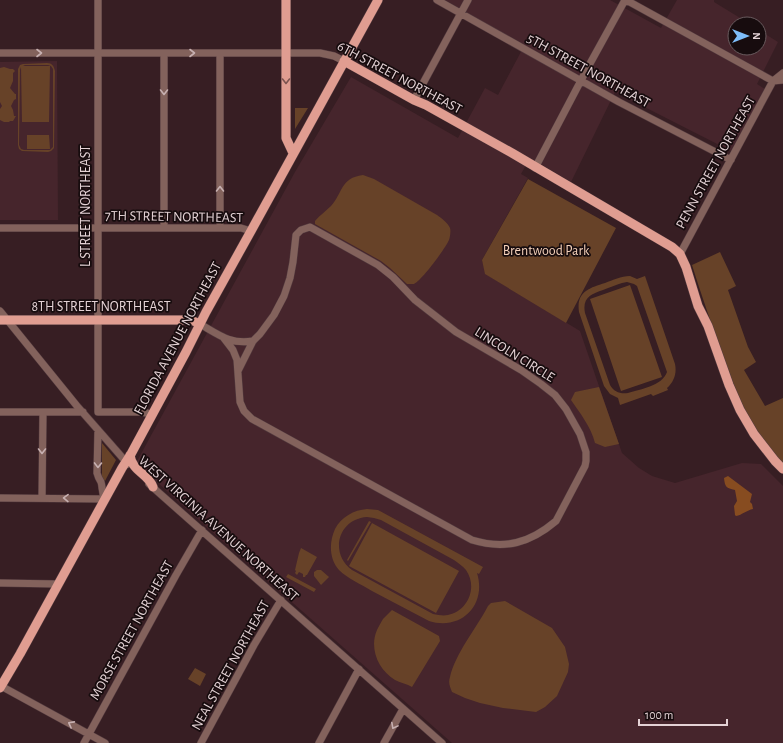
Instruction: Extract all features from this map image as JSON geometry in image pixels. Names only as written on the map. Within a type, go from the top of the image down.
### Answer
[{"type":"main road","points":[[286,0],[286,138],[293,153]]},
{"type":"main road","name":"FLORIDA AVENUE NORTHEAST","points":[[0,687],[20,654],[105,498],[153,414],[200,324],[378,0]]},
{"type":"main road","name":"6TH STREET NORTHEAST","points":[[344,60],[414,100],[426,105],[672,247],[680,254]]},
{"type":"main road","points":[[680,254],[686,267],[698,306],[708,326],[734,399],[754,434],[768,453],[783,469]]},
{"type":"main road","name":"8TH STREET NORTHEAST","points":[[3,320],[187,320],[200,324]]},
{"type":"main road","points":[[128,458],[133,466],[151,483],[153,487]]},
{"type":"street","name":"L STREET NORTHEAST","points":[[98,0],[98,412],[140,412],[153,414]]},
{"type":"street","name":"5TH STREET NORTHEAST","points":[[437,0],[581,81],[731,160]]},
{"type":"street","points":[[414,100],[468,0]]},
{"type":"street","points":[[535,168],[626,0],[773,81],[783,80]]},
{"type":"street","name":"6TH STREET NORTHEAST","points":[[0,53],[320,53],[344,60]]},
{"type":"street","points":[[164,53],[164,228]]},
{"type":"street","points":[[220,53],[220,228]]},
{"type":"street","points":[[773,81],[783,73]]},
{"type":"street","name":"PENN STREET NORTHEAST","points":[[680,254],[773,81]]},
{"type":"street","name":"LINCOLN CIRCLE","points":[[223,337],[233,350],[237,360],[240,402],[244,411],[252,419],[472,540],[483,544],[500,545],[518,543],[534,537],[556,521],[584,468],[586,461],[586,452],[580,434],[566,409],[555,395],[521,370],[456,332],[415,300],[393,277],[378,265],[310,227],[301,230],[296,235],[290,278],[284,296],[274,315],[253,341],[238,371]]},
{"type":"street","name":"7TH STREET NORTHEAST","points":[[0,228],[241,228],[251,231]]},
{"type":"street","name":"WEST VIRGINIA AVENUE NORTHEAST","points":[[0,311],[3,320],[98,430],[128,458]]},
{"type":"street","name":"LINCOLN CIRCLE","points":[[200,324],[235,342],[253,341]]},
{"type":"street","points":[[0,412],[83,412]]},
{"type":"street","points":[[42,412],[42,498]]},
{"type":"street","points":[[98,430],[97,473],[101,483],[102,493],[105,498]]},
{"type":"street","name":"WEST VIRGINIA AVENUE NORTHEAST","points":[[153,487],[442,743]]},
{"type":"street","points":[[0,498],[105,498]]},
{"type":"street","name":"MORSE STREET NORTHEAST","points":[[84,743],[167,590],[202,530]]},
{"type":"street","points":[[0,583],[58,584]]},
{"type":"street","name":"NEAL STREET NORTHEAST","points":[[201,743],[280,600]]},
{"type":"street","points":[[319,743],[359,669]]},
{"type":"street","points":[[0,687],[106,743]]},
{"type":"street","points":[[384,743],[403,709]]},
{"type":"shaded area","points":[[445,0],[610,0],[661,28],[677,0],[714,0],[714,2],[737,16],[727,16],[727,56],[767,56],[767,35],[778,42],[757,84],[765,89],[731,151],[615,92],[571,182],[530,158],[521,174],[528,178],[482,260],[486,274],[580,331],[622,453],[639,468],[652,476],[675,483],[742,463],[761,464],[783,486],[783,743],[452,743],[136,463],[295,172],[351,77],[458,138],[485,88],[498,95],[524,46]]},
{"type":"shaded area","points":[[57,61],[58,220],[0,220],[0,62]]},
{"type":"shaded area","points":[[728,476],[752,494],[750,502],[753,509],[736,516],[735,515],[734,506],[737,501],[735,490],[726,487],[724,478]]},
{"type":"green space","points":[[49,63],[55,69],[54,148],[48,152],[22,151],[19,149],[18,69],[20,65]],"holes":[[[48,65],[51,66],[53,69],[53,147],[50,150],[24,150],[21,149],[19,145],[20,70],[21,67],[22,122],[49,122],[50,66],[23,66]]]},
{"type":"green space","points":[[4,67],[15,71],[13,73],[13,81],[10,88],[16,94],[16,99],[11,106],[14,116],[16,116],[13,121],[9,122],[0,120],[0,109],[2,106],[0,102],[0,68]]},
{"type":"green space","points":[[295,108],[308,108],[295,129]]},
{"type":"green space","points":[[27,135],[49,135],[50,149],[27,149]]},
{"type":"green space","points":[[363,175],[374,179],[437,215],[446,222],[450,228],[449,240],[443,250],[428,271],[414,284],[407,284],[381,261],[315,224],[315,221],[335,201],[346,183],[350,179]]},
{"type":"green space","name":"Brentwood Park","points":[[528,179],[616,228],[566,323],[485,274],[482,260]]},
{"type":"green space","points":[[720,252],[736,286],[728,290],[748,347],[756,362],[744,370],[765,406],[783,398],[783,464],[757,432],[744,411],[732,385],[692,265]]},
{"type":"green space","points":[[627,276],[637,279],[645,276],[675,364],[676,371],[673,380],[667,388],[668,390],[653,396],[651,394],[620,405],[618,398],[610,394],[604,386],[579,312],[579,305],[582,295],[589,289],[617,278]],"holes":[[[627,282],[637,286],[667,372],[661,381],[656,384],[628,393],[622,393],[615,391],[610,385],[584,308],[586,300],[591,295],[622,283]]]},
{"type":"green space","points":[[630,285],[662,377],[621,391],[590,299]]},
{"type":"green space","points":[[599,387],[619,444],[605,447],[595,443],[588,426],[571,400],[575,392]]},
{"type":"green space","points":[[102,443],[116,460],[105,481],[102,478]]},
{"type":"green space","points":[[362,510],[378,510],[483,567],[479,574],[477,573],[479,585],[478,595],[475,605],[469,613],[461,619],[451,622],[441,623],[429,621],[372,591],[346,576],[339,570],[333,561],[331,550],[333,534],[344,518]],"holes":[[[367,517],[381,520],[454,560],[466,570],[471,584],[471,591],[466,603],[461,609],[448,615],[433,614],[352,570],[345,563],[339,546],[343,530],[357,519]]]},
{"type":"green space","points":[[369,521],[371,522],[348,561],[347,560]]},
{"type":"green space","points":[[372,523],[459,571],[436,613],[349,566]]},
{"type":"green space","points":[[301,548],[317,557],[305,577],[303,577],[303,574],[299,572],[297,575],[295,573]]},
{"type":"green space","points":[[321,570],[329,577],[321,585],[314,576],[314,572]]},
{"type":"green space","points":[[288,574],[316,589],[314,592],[286,577]]},
{"type":"green space","points":[[505,601],[552,628],[565,647],[569,664],[568,672],[557,696],[545,707],[536,712],[503,708],[480,703],[452,692],[450,687],[449,679],[456,659],[488,606],[491,603]]},
{"type":"green space","points":[[392,610],[439,636],[440,641],[412,687],[389,676],[380,665],[375,651],[374,644],[377,630],[383,619]]},
{"type":"green space","points":[[195,668],[206,674],[200,686],[188,679]]}]
